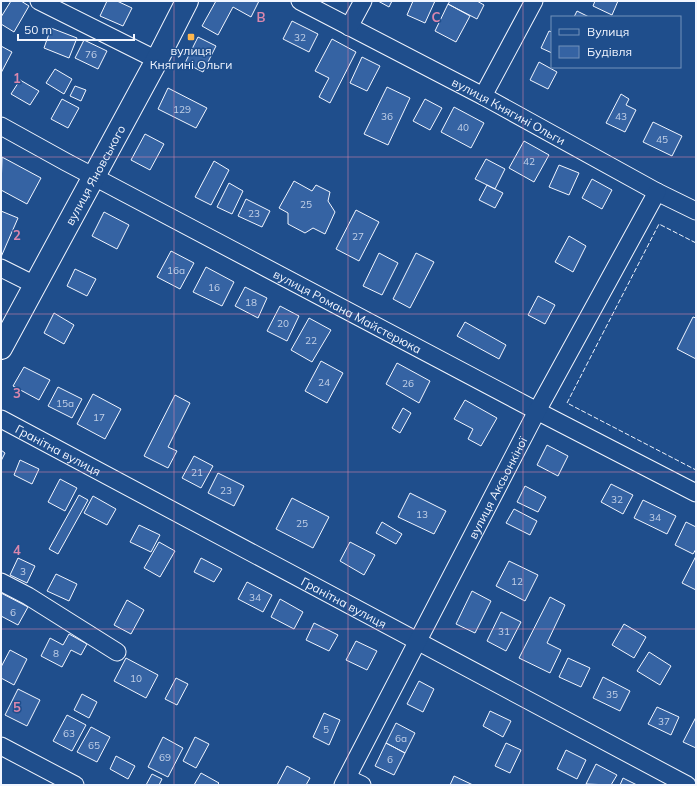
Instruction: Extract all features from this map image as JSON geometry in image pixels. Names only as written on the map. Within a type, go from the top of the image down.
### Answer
[{"type":"main road","name":"вулиця Яновського","points":[[1,348],[157,60],[187,1]]},
{"type":"street","points":[[40,1],[157,60]]},
{"type":"street","name":"вулиця Княгині Ольги","points":[[300,1],[483,96],[657,192],[696,211]]},
{"type":"street","points":[[350,27],[363,1]]},
{"type":"street","points":[[483,96],[534,1]]},
{"type":"street","name":"вулиця Романа Майстерюка","points":[[1,126],[537,411],[696,493]]},
{"type":"street","name":"вулиця Аксьонкіної","points":[[351,783],[418,642],[537,411],[657,192]]},
{"type":"street","points":[[1,268],[36,285]]},
{"type":"street","name":"Гранітна вулиця","points":[[1,419],[687,785]]},
{"type":"street","points":[[1,582],[28,596],[117,652]]},
{"type":"street","points":[[1,746],[75,785]]},
{"type":"building","points":[[11,1],[21,1],[29,6],[14,32],[1,24],[1,17]]},
{"type":"building","points":[[107,1],[117,1],[132,8],[123,26],[100,16]]},
{"type":"building","points":[[216,1],[259,1],[251,17],[233,7],[218,35],[202,26]]},
{"type":"building","points":[[378,1],[392,1],[389,7]]},
{"type":"building","points":[[413,1],[435,1],[425,23],[407,15]]},
{"type":"building","points":[[450,1],[477,1],[484,5],[477,19],[448,4]]},
{"type":"building","points":[[595,1],[618,1],[612,15],[593,6]]},
{"type":"building","points":[[448,4],[470,16],[456,42],[435,31]]},
{"type":"building","points":[[577,11],[587,16],[574,16]]},
{"type":"building","points":[[292,21],[318,34],[309,52],[283,39]]},
{"type":"building","points":[[51,28],[77,38],[69,58],[44,48]]},
{"type":"building","points":[[549,31],[551,32],[551,53],[541,48]]},
{"type":"building","points":[[198,37],[216,46],[203,72],[185,63]]},
{"type":"building","points":[[332,39],[356,52],[330,103],[319,97],[329,78],[315,71]]},
{"type":"building","points":[[84,40],[107,51],[98,69],[75,58]]},
{"type":"building","points":[[1,46],[12,52],[1,73]]},
{"type":"building","points":[[362,57],[380,66],[367,91],[350,83]]},
{"type":"building","points":[[539,62],[557,72],[548,89],[530,80]]},
{"type":"building","points":[[55,69],[72,79],[64,94],[46,83]]},
{"type":"building","points":[[20,80],[39,91],[30,105],[11,94]]},
{"type":"building","points":[[75,86],[86,90],[81,101],[70,96]]},
{"type":"building","points":[[387,87],[410,98],[388,145],[364,134]]},
{"type":"building","points":[[168,88],[207,108],[196,128],[158,109]]},
{"type":"building","points":[[621,94],[629,99],[626,105],[636,110],[625,132],[606,123]]},
{"type":"building","points":[[62,99],[79,108],[68,128],[51,119]]},
{"type":"building","points":[[425,99],[442,108],[430,130],[413,121]]},
{"type":"building","points":[[454,107],[484,123],[471,148],[441,132]]},
{"type":"building","points":[[653,122],[682,136],[672,156],[643,142]]},
{"type":"building","points":[[145,134],[164,144],[150,170],[131,160]]},
{"type":"building","points":[[524,141],[549,155],[534,182],[509,168]]},
{"type":"building","points":[[2,157],[41,178],[27,204],[1,190]]},
{"type":"building","points":[[486,159],[505,169],[495,189],[475,179]]},
{"type":"building","points":[[214,161],[229,170],[211,205],[195,197]]},
{"type":"building","points":[[559,165],[579,173],[569,195],[549,187]]},
{"type":"building","points":[[592,179],[612,190],[602,209],[582,198]]},
{"type":"building","points":[[294,181],[312,191],[316,185],[330,192],[328,201],[335,212],[325,234],[313,228],[305,233],[288,224],[288,213],[279,208]]},
{"type":"building","points":[[229,183],[243,191],[232,214],[217,207]]},
{"type":"building","points":[[487,185],[503,193],[495,208],[479,200]]},
{"type":"building","points":[[246,199],[270,211],[262,227],[238,216]]},
{"type":"building","points":[[356,210],[379,222],[359,261],[336,249]]},
{"type":"building","points":[[1,211],[18,218],[1,257]]},
{"type":"building","points":[[104,212],[129,225],[117,249],[92,236]]},
{"type":"building","points":[[569,236],[586,246],[573,272],[555,262]]},
{"type":"building","points":[[171,251],[194,263],[180,289],[157,277]]},
{"type":"building","points":[[379,253],[398,263],[382,295],[363,286]]},
{"type":"building","points":[[416,253],[434,262],[410,308],[393,299]]},
{"type":"building","points":[[206,267],[234,282],[222,306],[193,292]]},
{"type":"building","points":[[75,269],[96,279],[87,296],[67,286]]},
{"type":"building","points":[[245,287],[267,298],[258,318],[235,306]]},
{"type":"building","points":[[538,296],[555,305],[545,324],[528,315]]},
{"type":"building","points":[[280,306],[299,316],[287,341],[267,331]]},
{"type":"building","points":[[54,313],[74,325],[64,344],[44,333]]},
{"type":"building","points":[[693,317],[696,318],[696,359],[677,349]]},
{"type":"building","points":[[309,318],[331,330],[312,362],[291,350]]},
{"type":"building","points":[[465,322],[506,345],[499,359],[457,336]]},
{"type":"building","points":[[321,361],[343,373],[327,403],[305,391]]},
{"type":"building","points":[[397,363],[430,381],[419,403],[386,384]]},
{"type":"building","points":[[24,367],[50,380],[39,400],[13,386]]},
{"type":"building","points":[[58,387],[82,399],[72,418],[48,406]]},
{"type":"building","points":[[93,394],[121,409],[105,439],[77,424]]},
{"type":"building","points":[[175,395],[190,403],[168,447],[177,451],[168,468],[144,456]]},
{"type":"building","points":[[465,400],[497,418],[481,446],[468,439],[473,429],[454,419]]},
{"type":"building","points":[[403,408],[411,413],[400,433],[392,428]]},
{"type":"building","points":[[547,445],[568,456],[558,476],[537,465]]},
{"type":"building","points":[[1,450],[5,453],[1,461]]},
{"type":"building","points":[[194,456],[213,466],[201,488],[182,478]]},
{"type":"building","points":[[20,460],[39,469],[32,484],[14,475]]},
{"type":"building","points":[[218,473],[244,486],[234,506],[208,493]]},
{"type":"building","points":[[60,479],[77,488],[65,511],[48,502]]},
{"type":"building","points":[[611,484],[633,495],[623,514],[601,502]]},
{"type":"building","points":[[525,486],[546,497],[538,512],[517,502]]},
{"type":"building","points":[[410,493],[446,511],[434,534],[398,517]]},
{"type":"building","points":[[79,495],[88,500],[58,554],[49,549]]},
{"type":"building","points":[[93,496],[116,509],[107,525],[84,513]]},
{"type":"building","points":[[292,498],[329,517],[313,548],[276,529]]},
{"type":"building","points":[[643,500],[676,516],[667,534],[634,518]]},
{"type":"building","points":[[514,509],[537,521],[530,535],[506,523]]},
{"type":"building","points":[[382,522],[402,534],[396,544],[376,533]]},
{"type":"building","points":[[686,522],[696,527],[696,549],[693,554],[675,545]]},
{"type":"building","points":[[139,525],[160,535],[151,552],[130,542]]},
{"type":"building","points":[[159,542],[175,551],[160,577],[144,568]]},
{"type":"building","points":[[350,542],[375,555],[364,575],[340,561]]},
{"type":"building","points":[[696,556],[696,590],[682,583]]},
{"type":"building","points":[[18,558],[35,566],[27,583],[10,575]]},
{"type":"building","points":[[201,558],[222,569],[214,582],[194,572]]},
{"type":"building","points":[[509,561],[538,575],[525,601],[496,586]]},
{"type":"building","points":[[56,574],[77,584],[69,601],[47,591]]},
{"type":"building","points":[[247,582],[272,595],[263,612],[238,599]]},
{"type":"building","points":[[472,591],[491,601],[475,633],[456,624]]},
{"type":"building","points":[[1,593],[28,607],[18,625],[1,616]]},
{"type":"building","points":[[550,597],[565,605],[547,643],[561,650],[550,673],[519,658]]},
{"type":"building","points":[[280,599],[303,612],[294,629],[271,617]]},
{"type":"building","points":[[127,600],[144,610],[131,634],[114,625]]},
{"type":"building","points":[[501,612],[521,622],[506,651],[487,641]]},
{"type":"building","points":[[314,623],[338,635],[329,651],[306,640]]},
{"type":"building","points":[[624,624],[646,637],[634,658],[612,645]]},
{"type":"building","points":[[69,634],[87,644],[81,655],[71,650],[62,667],[41,656],[50,638],[63,645]]},
{"type":"building","points":[[356,641],[377,651],[367,670],[346,660]]},
{"type":"building","points":[[10,650],[27,659],[14,685],[1,678],[1,667]]},
{"type":"building","points":[[649,652],[671,666],[660,685],[637,671]]},
{"type":"building","points":[[126,658],[158,675],[146,698],[114,681]]},
{"type":"building","points":[[568,658],[590,668],[581,687],[559,677]]},
{"type":"building","points":[[603,677],[630,691],[620,711],[593,698]]},
{"type":"building","points":[[176,678],[188,684],[177,705],[165,699]]},
{"type":"building","points":[[419,681],[434,689],[423,712],[407,704]]},
{"type":"building","points":[[18,689],[40,700],[27,726],[5,715]]},
{"type":"building","points":[[82,694],[97,702],[89,718],[74,710]]},
{"type":"building","points":[[657,707],[679,717],[671,735],[648,724]]},
{"type":"building","points":[[490,711],[511,721],[503,737],[483,726]]},
{"type":"building","points":[[324,713],[340,720],[329,745],[313,737]]},
{"type":"building","points":[[67,715],[86,725],[72,751],[53,741]]},
{"type":"building","points":[[696,717],[696,748],[683,742]]},
{"type":"building","points":[[396,723],[415,733],[405,753],[386,743]]},
{"type":"building","points":[[91,727],[110,737],[97,762],[77,752]]},
{"type":"building","points":[[163,737],[183,748],[168,777],[148,767]]},
{"type":"building","points":[[195,737],[209,744],[196,768],[183,761]]},
{"type":"building","points":[[386,743],[405,753],[394,775],[375,766]]},
{"type":"building","points":[[506,743],[521,750],[510,773],[495,766]]},
{"type":"building","points":[[566,750],[586,760],[577,779],[557,769]]},
{"type":"building","points":[[116,756],[135,766],[128,779],[110,769]]},
{"type":"building","points":[[596,764],[617,775],[611,785],[586,784]]},
{"type":"building","points":[[287,766],[310,778],[306,785],[277,785]]},
{"type":"building","points":[[201,773],[219,783],[217,785],[194,785]]},
{"type":"building","points":[[152,774],[162,779],[159,785],[146,785]]},
{"type":"building","points":[[454,776],[473,785],[450,785]]},
{"type":"building","points":[[623,778],[637,785],[620,785]]},
{"type":"fence","points":[[696,243],[659,224],[567,403],[696,470]]},
{"type":"place","name":"вулиця Княгині Ольги","points":[[191,37]]}]
